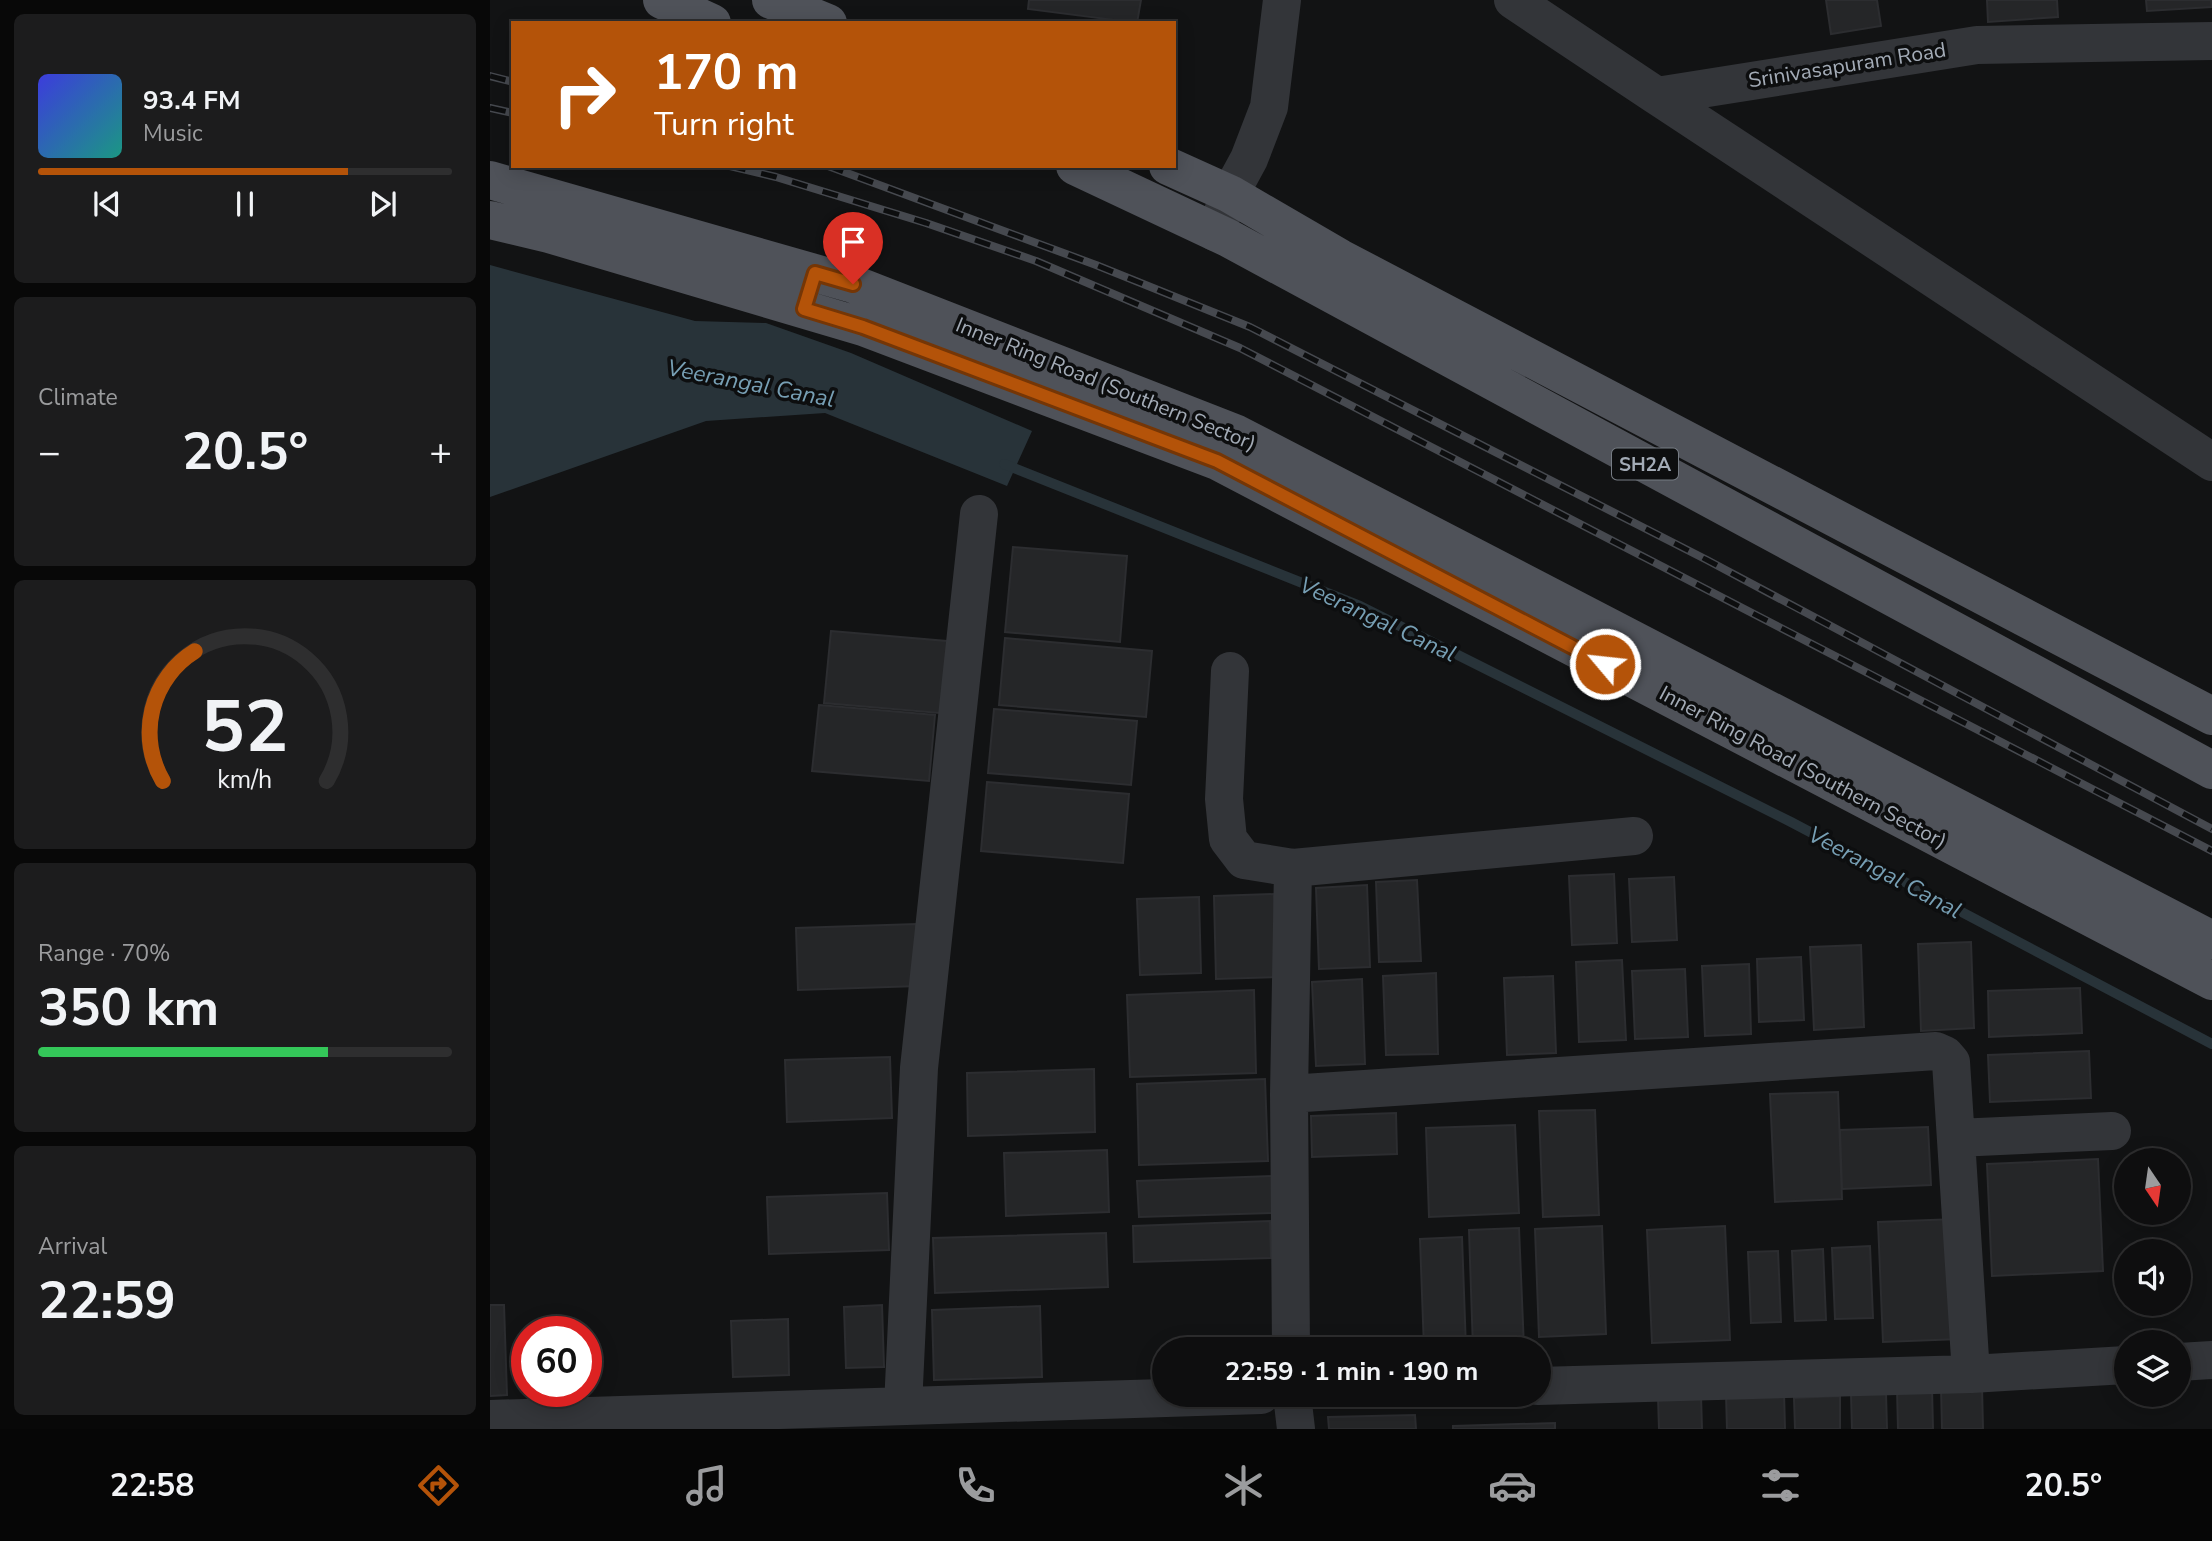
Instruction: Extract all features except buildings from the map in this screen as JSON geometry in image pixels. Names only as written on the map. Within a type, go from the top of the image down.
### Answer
[{"type":"main road","points":[[663,0],[708,21]]},
{"type":"main road","points":[[771,0],[823,21]]},
{"type":"main road","name":"SH2A","points":[[1079,168],[1215,232],[2212,770]]},
{"type":"main road","name":"SH2A","points":[[1172,168],[1230,194],[1340,258],[2212,716]]},
{"type":"main road","name":"Inner Ring Road (Southern Sector)","points":[[490,180],[853,284],[1237,434],[2212,940]]},
{"type":"main road","name":"Inner Ring Road (Southern Sector)","points":[[490,220],[549,234],[863,327],[1217,461],[2212,981]]},
{"type":"main road","points":[[804,309],[815,273]]},
{"type":"street","points":[[1215,232],[1230,194],[1249,159],[1269,107],[1282,0]]},
{"type":"street","points":[[1513,0],[2212,462]]},
{"type":"street","name":"Srinivasapuram Road","points":[[1657,96],[1977,45],[2212,41]]},
{"type":"street","points":[[903,1406],[919,1068],[979,514]]},
{"type":"street","points":[[1230,671],[1224,799],[1228,839],[1244,860],[1293,869],[1634,836]]},
{"type":"street","points":[[1291,1337],[1289,1094],[1293,869]]},
{"type":"street","points":[[1289,1094],[1936,1051],[1951,1062],[1971,1374]]},
{"type":"street","points":[[1956,1138],[2112,1131]]},
{"type":"street","points":[[2191,1361],[2212,1360]]},
{"type":"street","points":[[1551,1387],[1971,1374],[2114,1366]]},
{"type":"street","points":[[490,1419],[1152,1398]]},
{"type":"street","points":[[1293,1407],[1296,1429]]},
{"type":"water","points":[[490,265],[695,321],[766,323],[851,353],[1032,431],[1007,486],[825,413],[706,421],[490,497]]},
{"type":"waterway","name":"Veerangal Canal","points":[[1004,464],[1360,606],[1791,822],[2212,1044]]},
{"type":"railway","points":[[490,76],[511,81]]},
{"type":"railway","points":[[490,108],[511,113]]},
{"type":"railway","points":[[738,168],[926,223],[1036,261],[1240,348],[2212,851]]},
{"type":"railway","points":[[833,168],[1096,265],[1250,327],[1707,560],[2212,829]]},
{"type":"route","points":[[853,284],[815,273],[804,309],[863,327],[1217,461],[1605,664]]}]
